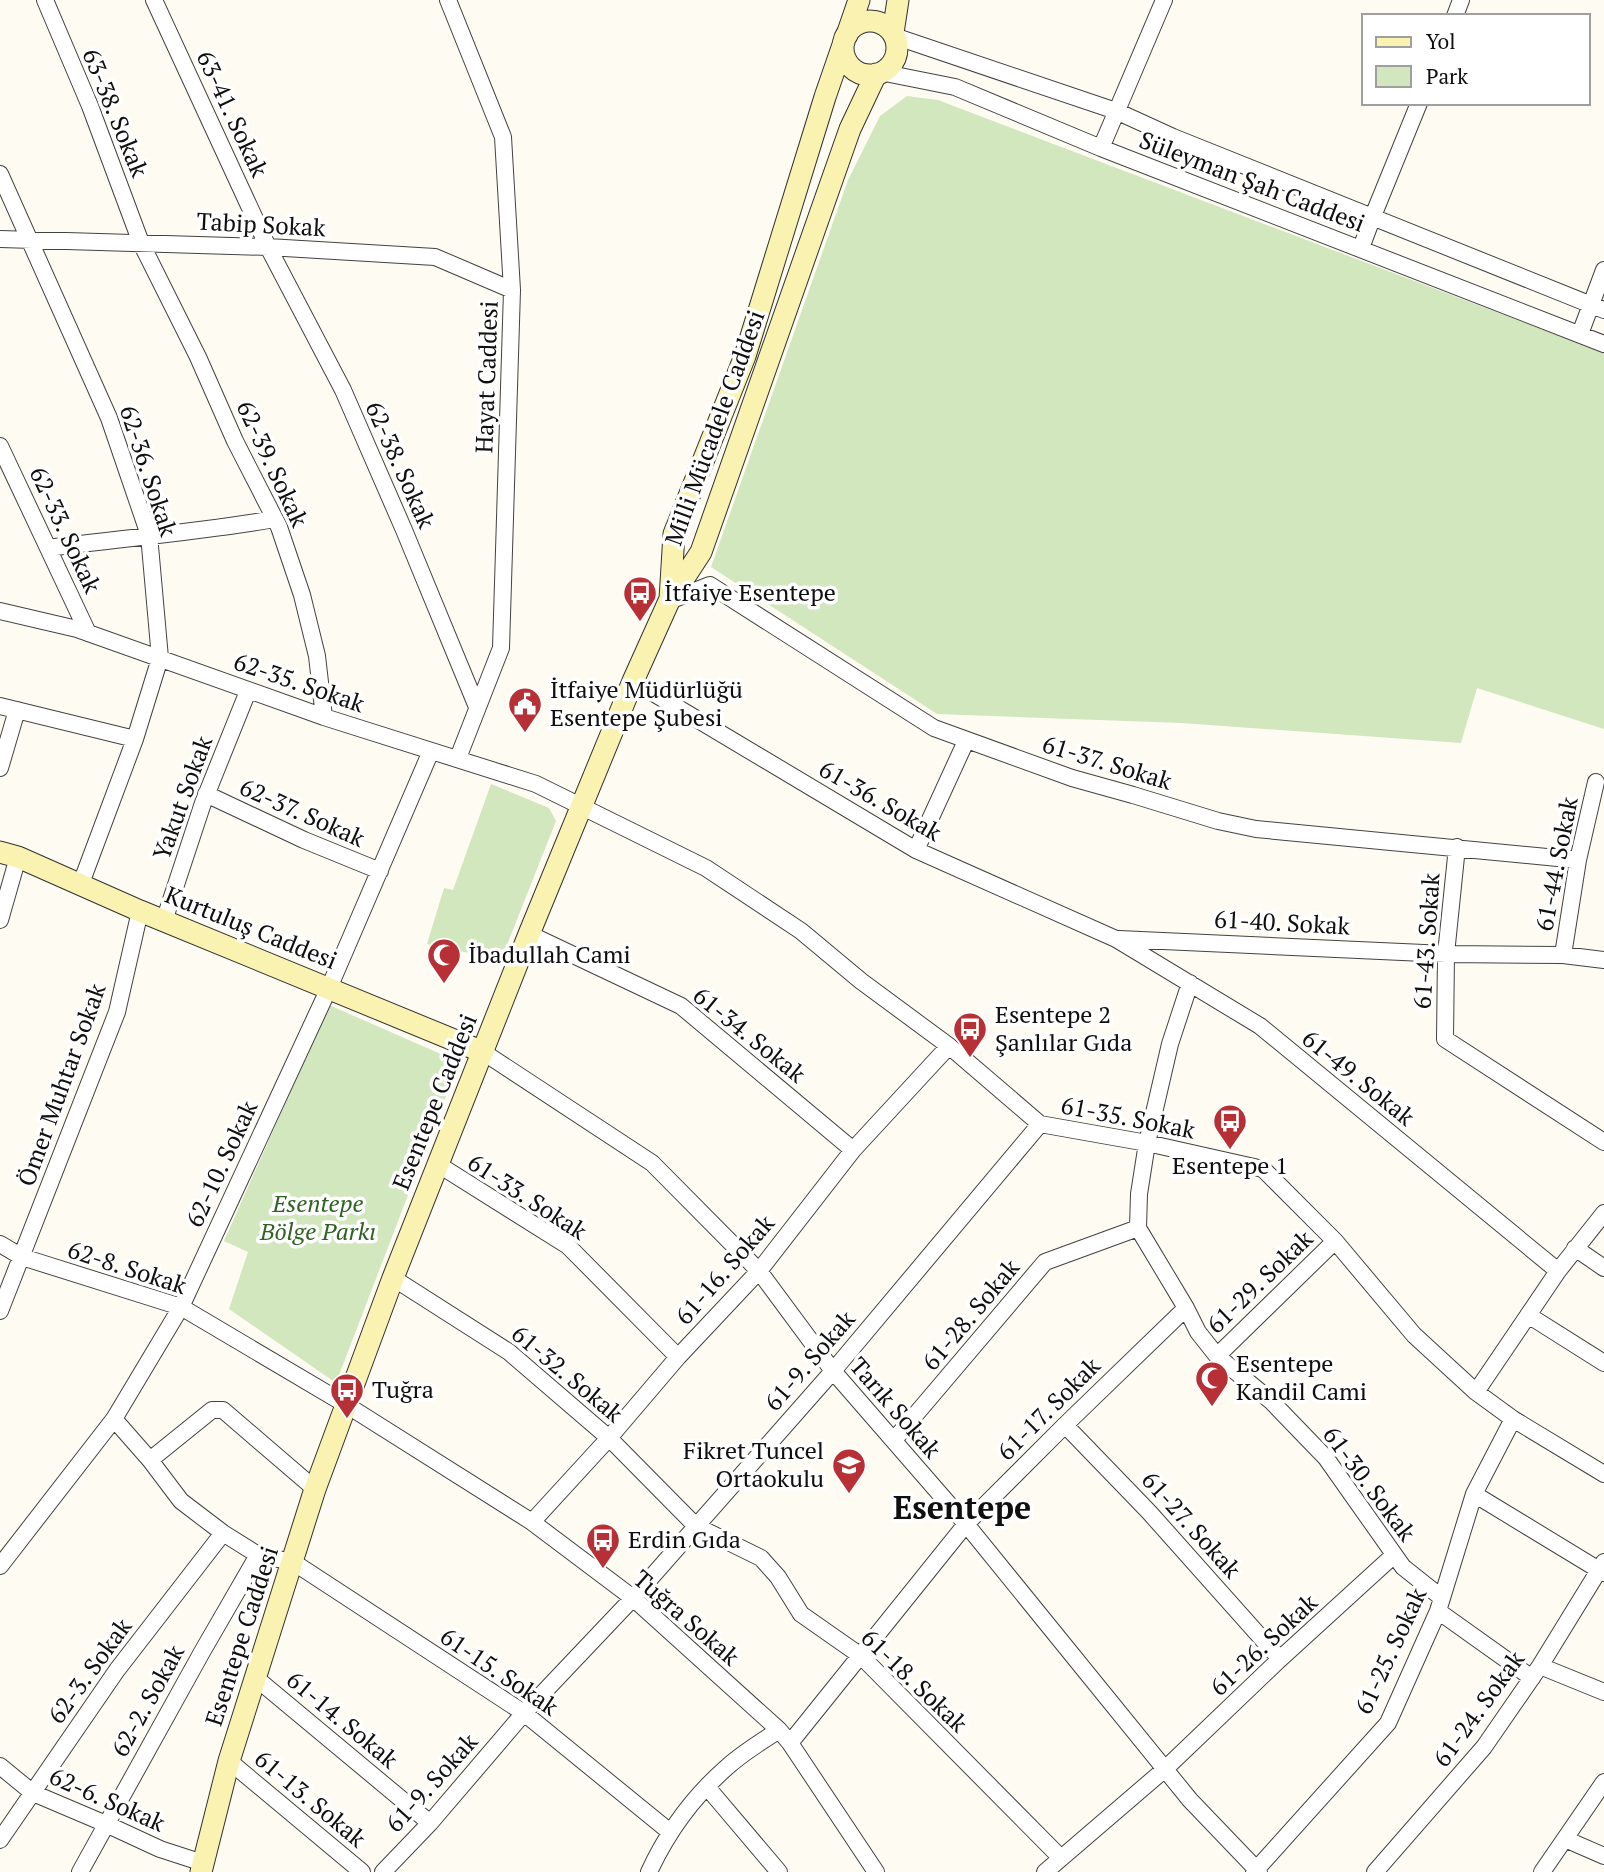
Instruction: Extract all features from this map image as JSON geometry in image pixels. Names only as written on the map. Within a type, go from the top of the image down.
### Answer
[{"type":"street","name":"63-38. Sokak","points":[[45,0],[90,106],[141,243]]},
{"type":"street","name":"63-41. Sokak","points":[[154,0],[268,247]]},
{"type":"street","name":"Hayat Caddesi","points":[[448,0],[503,137],[512,290],[501,648],[458,758]]},
{"type":"street","name":"Milli Mücadele Caddesi","points":[[669,601],[674,534],[745,356],[825,97],[859,0]]},
{"type":"street","points":[[894,35],[898,0]]},
{"type":"street","points":[[1101,148],[1164,0]]},
{"type":"street","points":[[870,21],[884,24],[894,35],[897,43],[895,59],[890,66],[878,73],[869,74],[854,68],[845,57],[846,39],[856,25],[870,21]]},
{"type":"street","name":"Süleyman Şah Caddesi","points":[[894,35],[1116,111],[1597,307]]},
{"type":"street","name":"Milli Mücadele Caddesi","points":[[669,601],[701,552],[850,129],[878,73]]},
{"type":"street","name":"Süleyman Şah Caddesi","points":[[878,73],[955,87],[1101,148],[1580,334],[1603,339]]},
{"type":"street","points":[[1361,248],[1418,105]]},
{"type":"street","name":"62-36. Sokak","points":[[0,174],[109,418],[149,535],[160,658],[135,738],[80,886]]},
{"type":"street","name":"Tabip Sokak","points":[[0,239],[268,247],[435,257],[512,290]]},
{"type":"street","name":"62-39. Sokak","points":[[141,243],[275,519],[302,596],[317,656],[324,717]]},
{"type":"street","name":"62-38. Sokak","points":[[268,247],[342,390],[404,530],[477,707]]},
{"type":"street","points":[[1580,334],[1597,307],[1604,270]]},
{"type":"street","name":"62-33. Sokak","points":[[0,446],[88,633]]},
{"type":"street","points":[[48,548],[275,519]]},
{"type":"street","name":"61-37. Sokak","points":[[669,601],[710,585],[934,728],[1072,778],[1218,821],[1303,834],[1578,860]]},
{"type":"street","name":"Esentepe Caddesi","points":[[202,1867],[229,1761],[345,1404],[529,934],[633,681],[669,601]]},
{"type":"street","name":"62-35. Sokak","points":[[0,611],[88,633],[324,717],[536,784],[581,807]]},
{"type":"street","name":"61-36. Sokak","points":[[633,681],[916,850],[1116,939]]},
{"type":"street","name":"Yakut Sokak","points":[[164,921],[206,794],[248,691]]},
{"type":"street","points":[[0,706],[135,738]]},
{"type":"street","points":[[0,768],[18,710]]},
{"type":"street","points":[[916,850],[966,741]]},
{"type":"street","name":"62-10. Sokak","points":[[0,1566],[114,1419],[181,1307],[329,988],[431,751]]},
{"type":"street","name":"61-44. Sokak","points":[[1563,956],[1578,860],[1596,782]]},
{"type":"street","name":"62-37. Sokak","points":[[206,794],[380,872]]},
{"type":"street","name":"61-35. Sokak","points":[[581,807],[706,868],[749,895],[801,931],[861,981],[949,1046],[1041,1124],[1147,1143],[1264,1169],[1335,1241],[1414,1335],[1476,1392],[1513,1419],[1604,1474]]},
{"type":"street","name":"61-43. Sokak","points":[[1457,847],[1446,954],[1445,1039],[1604,1142]]},
{"type":"street","points":[[0,920],[9,854]]},
{"type":"street","name":"Kurtuluş Caddesi","points":[[9,854],[80,886],[483,1052]]},
{"type":"street","name":"Ömer Muhtar Sokak","points":[[0,1311],[117,1012],[140,911]]},
{"type":"street","name":"61-34. Sokak","points":[[529,934],[681,1006],[853,1150]]},
{"type":"street","name":"61-40. Sokak","points":[[1116,939],[1446,954],[1563,956],[1604,960]]},
{"type":"street","name":"61-49. Sokak","points":[[1116,939],[1260,1026],[1558,1271]]},
{"type":"street","points":[[1138,1228],[1139,1194],[1147,1143],[1170,1044],[1190,983]]},
{"type":"street","name":"61-16. Sokak","points":[[532,1522],[678,1357],[759,1271],[853,1150],[949,1046]]},
{"type":"street","name":"Tarık Sokak","points":[[483,1052],[652,1163],[759,1271],[833,1371],[966,1524],[1190,1800],[1257,1871]]},
{"type":"street","name":"61-9. Sokak","points":[[383,1872],[430,1823],[524,1713],[632,1598],[833,1371],[1041,1124]]},
{"type":"street","name":"61-33. Sokak","points":[[439,1166],[568,1246],[678,1357]]},
{"type":"street","points":[[1476,1392],[1558,1271],[1604,1213]]},
{"type":"street","name":"61-30. Sokak","points":[[1138,1228],[1198,1332],[1217,1356],[1271,1401],[1326,1458],[1403,1567],[1440,1604],[1536,1672],[1604,1692]]},
{"type":"street","name":"61-28. Sokak","points":[[894,1440],[1045,1262],[1138,1228]]},
{"type":"street","name":"61-29. Sokak","points":[[1217,1356],[1335,1241]]},
{"type":"street","name":"62-8. Sokak","points":[[0,1244],[22,1257],[181,1307],[345,1404]]},
{"type":"street","points":[[1575,1248],[1604,1268]]},
{"type":"street","name":"61-32. Sokak","points":[[393,1278],[509,1352],[609,1438],[696,1526]]},
{"type":"street","name":"61-17. Sokak","points":[[790,1743],[966,1524],[1186,1308]]},
{"type":"street","points":[[1528,1315],[1604,1363]]},
{"type":"street","name":"Tuğra Sokak","points":[[345,1404],[532,1522],[632,1598],[790,1743],[876,1872]]},
{"type":"street","points":[[150,1460],[212,1410],[223,1410],[316,1489]]},
{"type":"street","points":[[114,1419],[181,1501],[258,1555],[292,1562]]},
{"type":"street","name":"61-25. Sokak","points":[[1257,1871],[1388,1723],[1440,1604],[1474,1494],[1513,1419]]},
{"type":"street","name":"61-27. Sokak","points":[[1065,1425],[1149,1512],[1280,1659]]},
{"type":"street","points":[[1474,1494],[1602,1568]]},
{"type":"street","name":"61-18. Sokak","points":[[696,1526],[761,1558],[778,1577],[801,1614],[861,1656],[1061,1858]]},
{"type":"street","name":"62-3. Sokak","points":[[0,1840],[117,1670],[223,1533]]},
{"type":"street","name":"62-2. Sokak","points":[[80,1872],[201,1652],[258,1555]]},
{"type":"street","name":"61-26. Sokak","points":[[1045,1872],[1165,1769],[1394,1555]]},
{"type":"street","name":"61-15. Sokak","points":[[292,1562],[524,1713],[670,1832]]},
{"type":"street","name":"61-24. Sokak","points":[[1375,1872],[1484,1747],[1536,1672],[1602,1568]]},
{"type":"street","name":"61-14. Sokak","points":[[257,1679],[430,1823]]},
{"type":"street","points":[[649,1872],[670,1832],[725,1768],[779,1731]]},
{"type":"street","name":"61-13. Sokak","points":[[229,1761],[362,1872]]},
{"type":"street","name":"62-6. Sokak","points":[[0,1766],[33,1793],[202,1867]]},
{"type":"street","points":[[1542,1872],[1604,1782]]},
{"type":"street","points":[[708,1787],[779,1872]]},
{"type":"street","points":[[1565,1839],[1604,1856]]},
{"type":"green space","points":[[907,96],[938,100],[1604,353],[1604,729],[1477,688],[1461,743],[1181,723],[937,714],[711,567],[848,180],[880,116]]},
{"type":"green space","points":[[491,784],[549,808],[556,821],[501,960],[427,944],[444,888],[453,890]]},
{"type":"green space","name":"Esentepe Bölge Parkı","points":[[329,1005],[459,1062],[336,1383],[229,1309],[248,1252],[224,1241]]},
{"type":"place","name":"İtfaiye Esentepe","points":[[640,623]]},
{"type":"place","name":"İtfaiye Müdürlüğü Esentepe Şubesi","points":[[525,734]]},
{"type":"place","name":"İbadullah Cami","points":[[444,985]]},
{"type":"place","name":"Esentepe 2 Şanlılar Gıda","points":[[970,1059]]},
{"type":"place","name":"Esentepe 1","points":[[1230,1151]]},
{"type":"place","name":"Esentepe Kandil Cami","points":[[1212,1408]]},
{"type":"place","name":"Tuğra","points":[[347,1420]]},
{"type":"place","name":"Fikret Tuncel Ortaokulu","points":[[849,1495]]},
{"type":"place","name":"Erdin Gıda","points":[[603,1570]]},
{"type":"district","name":"Esentepe","points":[[962,1508]]}]
